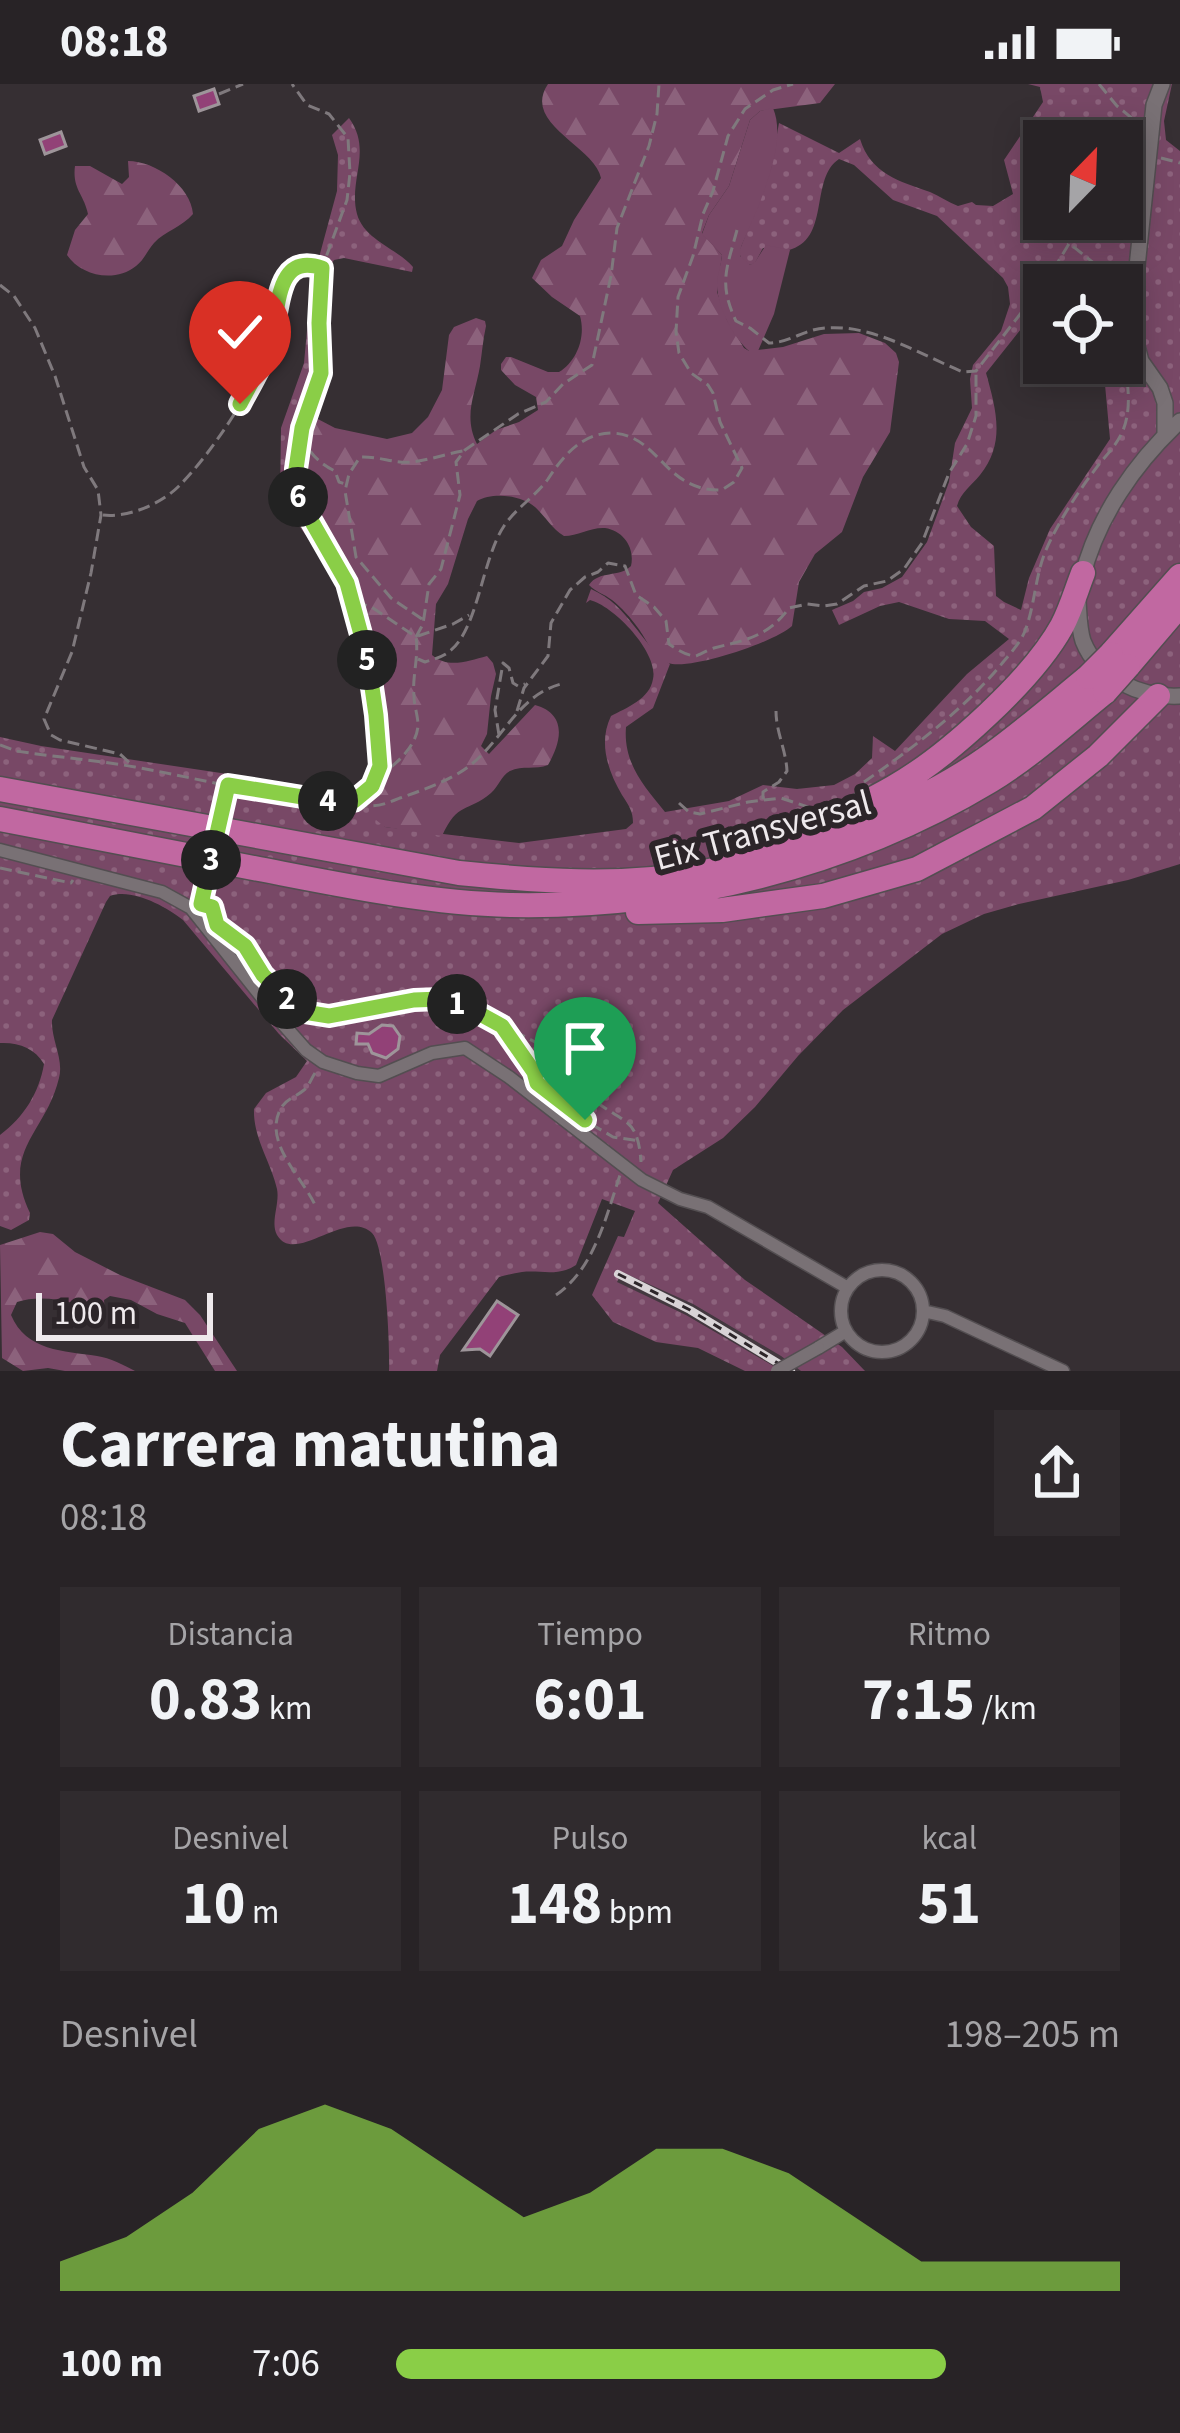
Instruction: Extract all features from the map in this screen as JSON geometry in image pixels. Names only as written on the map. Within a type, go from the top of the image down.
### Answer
[{"type":"highway","points":[[698,873],[811,830],[898,785],[938,756],[1039,660],[1066,620],[1083,573]]},
{"type":"highway","name":"Eix Transversal","points":[[1119,660],[1180,576]]},
{"type":"highway","name":"Eix Transversal","points":[[0,819],[322,882],[455,901],[511,904],[647,898],[708,888],[859,846],[994,779],[1180,605]]},
{"type":"highway","name":"Eix Transversal","points":[[0,789],[459,873],[579,881],[698,873],[796,848],[916,798],[984,760],[1097,684]]},
{"type":"highway","points":[[511,904],[565,914],[722,910],[823,896],[917,869],[1033,808],[1169,696]]},
{"type":"street","points":[[1162,84],[1144,124],[1148,153],[1131,324],[1142,362],[1165,403],[1165,435]]},
{"type":"street","points":[[1160,388],[1180,398]]},
{"type":"street","points":[[1169,696],[1137,691],[1113,678],[1091,656],[1081,637],[1078,602],[1095,537],[1114,500],[1180,421]]},
{"type":"street","points":[[200,902],[226,792]]},
{"type":"street","points":[[0,850],[200,902],[283,1024],[323,1062],[380,1076],[432,1053],[465,1048],[642,1180],[708,1207],[848,1288]]},
{"type":"street","points":[[892,1271],[911,1282],[923,1310],[914,1337],[897,1350],[885,1352],[862,1348],[846,1331],[841,1309],[848,1288],[867,1273],[892,1271]]},
{"type":"street","points":[[923,1310],[1063,1371]]},
{"type":"street","points":[[777,1371],[846,1331]]},
{"type":"path","points":[[219,94],[243,84]]},
{"type":"path","points":[[292,84],[307,106],[329,114],[348,138],[346,200],[322,268],[321,373],[302,428],[296,494],[353,602],[376,715],[380,766],[374,781]]},
{"type":"path","points":[[354,801],[416,737],[416,637],[424,620],[429,584],[441,569],[460,495],[456,462],[465,450],[518,414],[546,402],[562,384],[592,364],[616,228],[649,146],[658,84]]},
{"type":"path","points":[[418,658],[425,662],[450,651],[465,632],[504,526],[585,439],[613,434],[638,442],[680,480],[698,488],[722,490],[738,477],[742,468],[720,422],[713,392],[691,373],[679,353],[678,297],[728,136],[749,106],[793,84]]},
{"type":"path","points":[[1099,84],[1144,124]]},
{"type":"path","points":[[1148,153],[1180,164]]},
{"type":"path","points":[[737,230],[724,281],[728,304],[736,321],[769,344],[818,328],[868,331],[963,372],[976,371]]},
{"type":"path","points":[[1065,240],[1094,264]]},
{"type":"path","points":[[1057,264],[1071,240]]},
{"type":"path","points":[[101,515],[138,511],[176,489],[240,404],[270,344],[282,284],[296,266],[307,263],[322,268]]},
{"type":"path","points":[[0,285],[14,296],[35,328],[84,467],[98,490],[101,515],[72,652],[44,719],[51,735],[60,740],[120,754],[133,766]]},
{"type":"path","points":[[0,745],[133,766],[226,792],[354,801],[364,806],[434,785],[469,766],[499,736],[548,656],[551,623],[571,590],[608,562],[626,566],[636,595],[666,621],[669,644],[696,656],[765,632],[789,608],[837,604],[904,569],[922,543],[949,473],[967,445],[976,416],[976,371],[1023,311]]},
{"type":"path","points":[[860,785],[964,703],[1004,662],[1024,633],[1045,551],[1064,516],[1116,446],[1127,417],[1126,384]]},
{"type":"path","points":[[302,428],[304,441],[320,464],[335,471],[339,482],[346,485]]},
{"type":"path","points":[[424,620],[392,598],[356,557],[346,485],[360,457],[414,462],[465,450]]},
{"type":"path","points":[[353,602],[370,606],[416,637]]},
{"type":"path","points":[[416,637],[471,614]]},
{"type":"path","points":[[499,736],[495,710],[503,663],[513,683],[527,684]]},
{"type":"path","points":[[517,710],[550,686],[565,683]]},
{"type":"path","points":[[764,801],[763,792],[787,771],[776,711]]},
{"type":"path","points":[[679,803],[700,814],[782,798],[822,809]]},
{"type":"path","points":[[0,868],[70,884],[79,872]]},
{"type":"path","points":[[200,902],[212,907],[217,925]]},
{"type":"path","points":[[224,932],[245,946],[263,975],[304,1012],[329,1016],[441,999],[545,1047],[596,1102],[625,1119],[640,1141],[642,1180]]},
{"type":"path","points":[[380,1014],[395,1006]]},
{"type":"path","points":[[502,1026],[537,1083]]},
{"type":"path","points":[[315,1205],[297,1180],[276,1128],[279,1110],[304,1090],[323,1062]]},
{"type":"path","points":[[547,1107],[557,1064]]},
{"type":"path","points":[[585,1120],[613,1137],[640,1141]]},
{"type":"path","points":[[556,1295],[580,1274],[622,1167]]},
{"type":"shaded area","points":[[622,1271],[693,1304],[801,1371],[782,1371],[686,1315],[616,1282]]},
{"type":"green space","points":[[548,84],[835,84],[820,103],[760,111],[750,120],[729,186],[702,233],[722,255],[717,292],[744,348],[783,347],[824,334],[859,333],[896,353],[899,362],[890,432],[863,477],[842,532],[815,554],[799,582],[792,626],[751,647],[694,663],[662,660],[622,609],[589,585],[631,566],[630,547],[618,533],[600,528],[564,536],[522,500],[498,496],[477,501],[448,584],[436,604],[432,655],[451,663],[487,656],[493,663],[496,674],[481,746],[489,754],[535,705],[557,722],[556,747],[548,765],[507,773],[491,793],[458,812],[442,836],[385,827],[376,820],[372,802],[383,763],[383,734],[372,656],[351,584],[309,509],[303,472],[314,417],[335,428],[387,439],[412,433],[428,417],[442,390],[449,335],[454,327],[476,318],[486,326],[470,415],[477,444],[538,410],[536,397],[515,385],[501,364],[511,357],[559,372],[575,355],[581,340],[580,316],[532,278],[541,260],[562,246],[601,178],[596,166],[544,111],[542,98]]},
{"type":"green space","points":[[1028,84],[1172,84],[1164,121],[1166,140],[1180,151],[1180,864],[984,914],[942,934],[843,1010],[723,1138],[673,1170],[658,1203],[745,1280],[842,1347],[865,1371],[801,1371],[693,1304],[622,1272],[617,1282],[686,1315],[782,1371],[745,1371],[698,1348],[656,1342],[613,1322],[592,1295],[618,1236],[624,1237],[635,1211],[602,1199],[576,1265],[556,1272],[499,1277],[440,1355],[437,1371],[389,1371],[384,1277],[372,1233],[348,1227],[296,1244],[285,1243],[275,1230],[277,1189],[256,1130],[254,1109],[266,1093],[296,1077],[307,1061],[183,920],[158,904],[128,894],[110,896],[106,902],[52,1020],[59,1078],[28,1142],[20,1173],[29,1220],[11,1230],[0,1226],[0,1135],[29,1104],[44,1064],[25,1047],[0,1043],[0,737],[340,791],[376,784],[372,802],[385,827],[519,843],[626,829],[633,823],[609,767],[605,736],[611,716],[647,692],[653,668],[642,644],[622,621],[600,604],[586,603],[591,589],[625,614],[670,664],[653,708],[626,727],[631,763],[665,812],[729,801],[763,785],[797,789],[834,785],[872,758],[873,736],[895,751],[967,674],[1009,639],[985,621],[949,619],[899,602],[839,625],[832,610],[902,577],[927,542],[949,482],[955,443],[972,408],[973,365],[1001,331],[1010,304],[1003,278],[937,216],[893,200],[854,165],[839,159],[825,179],[816,220],[804,242],[785,251],[763,248],[750,265],[739,252],[771,168],[779,123],[839,153],[860,139],[879,168],[958,206],[972,202],[993,206],[1013,194],[1004,160],[1023,132],[1023,240],[1143,240],[1143,120],[1031,120],[1043,102],[1040,87]],"holes":[[[1023,264],[1143,264],[1143,384],[1105,384],[1110,439],[1050,529],[1021,610],[1004,602],[996,596],[994,546],[971,527],[957,506],[993,451],[995,413],[986,373],[1023,328]]]},
{"type":"green space","points":[[773,108],[777,123],[774,159],[740,256],[750,265],[766,245],[790,250],[774,314],[758,351],[749,351],[732,330],[720,303],[717,286],[722,255],[702,234],[729,186],[750,120]]},
{"type":"green space","points":[[349,118],[360,154],[357,214],[374,237],[413,267],[412,272],[344,258],[331,265],[327,370],[303,472],[309,509],[327,537],[313,545],[280,500],[281,428],[304,363],[311,287],[337,191],[338,155],[332,135]]},
{"type":"green space","points":[[128,161],[149,165],[170,177],[186,194],[193,214],[158,239],[128,271],[109,276],[89,272],[67,255],[75,230],[88,214],[75,180],[75,166],[90,166],[122,184],[129,177]]},
{"type":"green space","points":[[40,1232],[53,1234],[75,1252],[120,1275],[185,1300],[237,1371],[215,1371],[185,1323],[110,1296],[104,1300],[105,1314],[73,1303],[39,1299],[17,1302],[11,1315],[36,1342],[107,1358],[135,1371],[23,1371],[2,1358],[0,1245]]},
{"type":"building","points":[[214,89],[219,104],[199,111],[194,96]]},
{"type":"building","points":[[61,132],[66,146],[45,154],[40,140]]},
{"type":"building","points":[[382,1025],[393,1026],[400,1036],[398,1049],[386,1058],[372,1053],[368,1044],[356,1044],[357,1033],[369,1034]]},
{"type":"building","points":[[497,1301],[518,1315],[490,1356],[480,1349],[463,1350]]},
{"type":"railway","points":[[618,1274],[690,1310],[791,1371]]},
{"type":"route","points":[[240,404],[270,344],[282,284],[296,266],[307,263],[322,268],[321,373],[302,428],[296,494],[347,583],[357,614],[368,660],[380,766],[372,786],[354,801],[228,785],[201,904],[212,907],[217,925],[245,946],[263,975],[304,1012],[329,1016],[441,999],[471,1009],[502,1026],[537,1083],[585,1120]]}]
